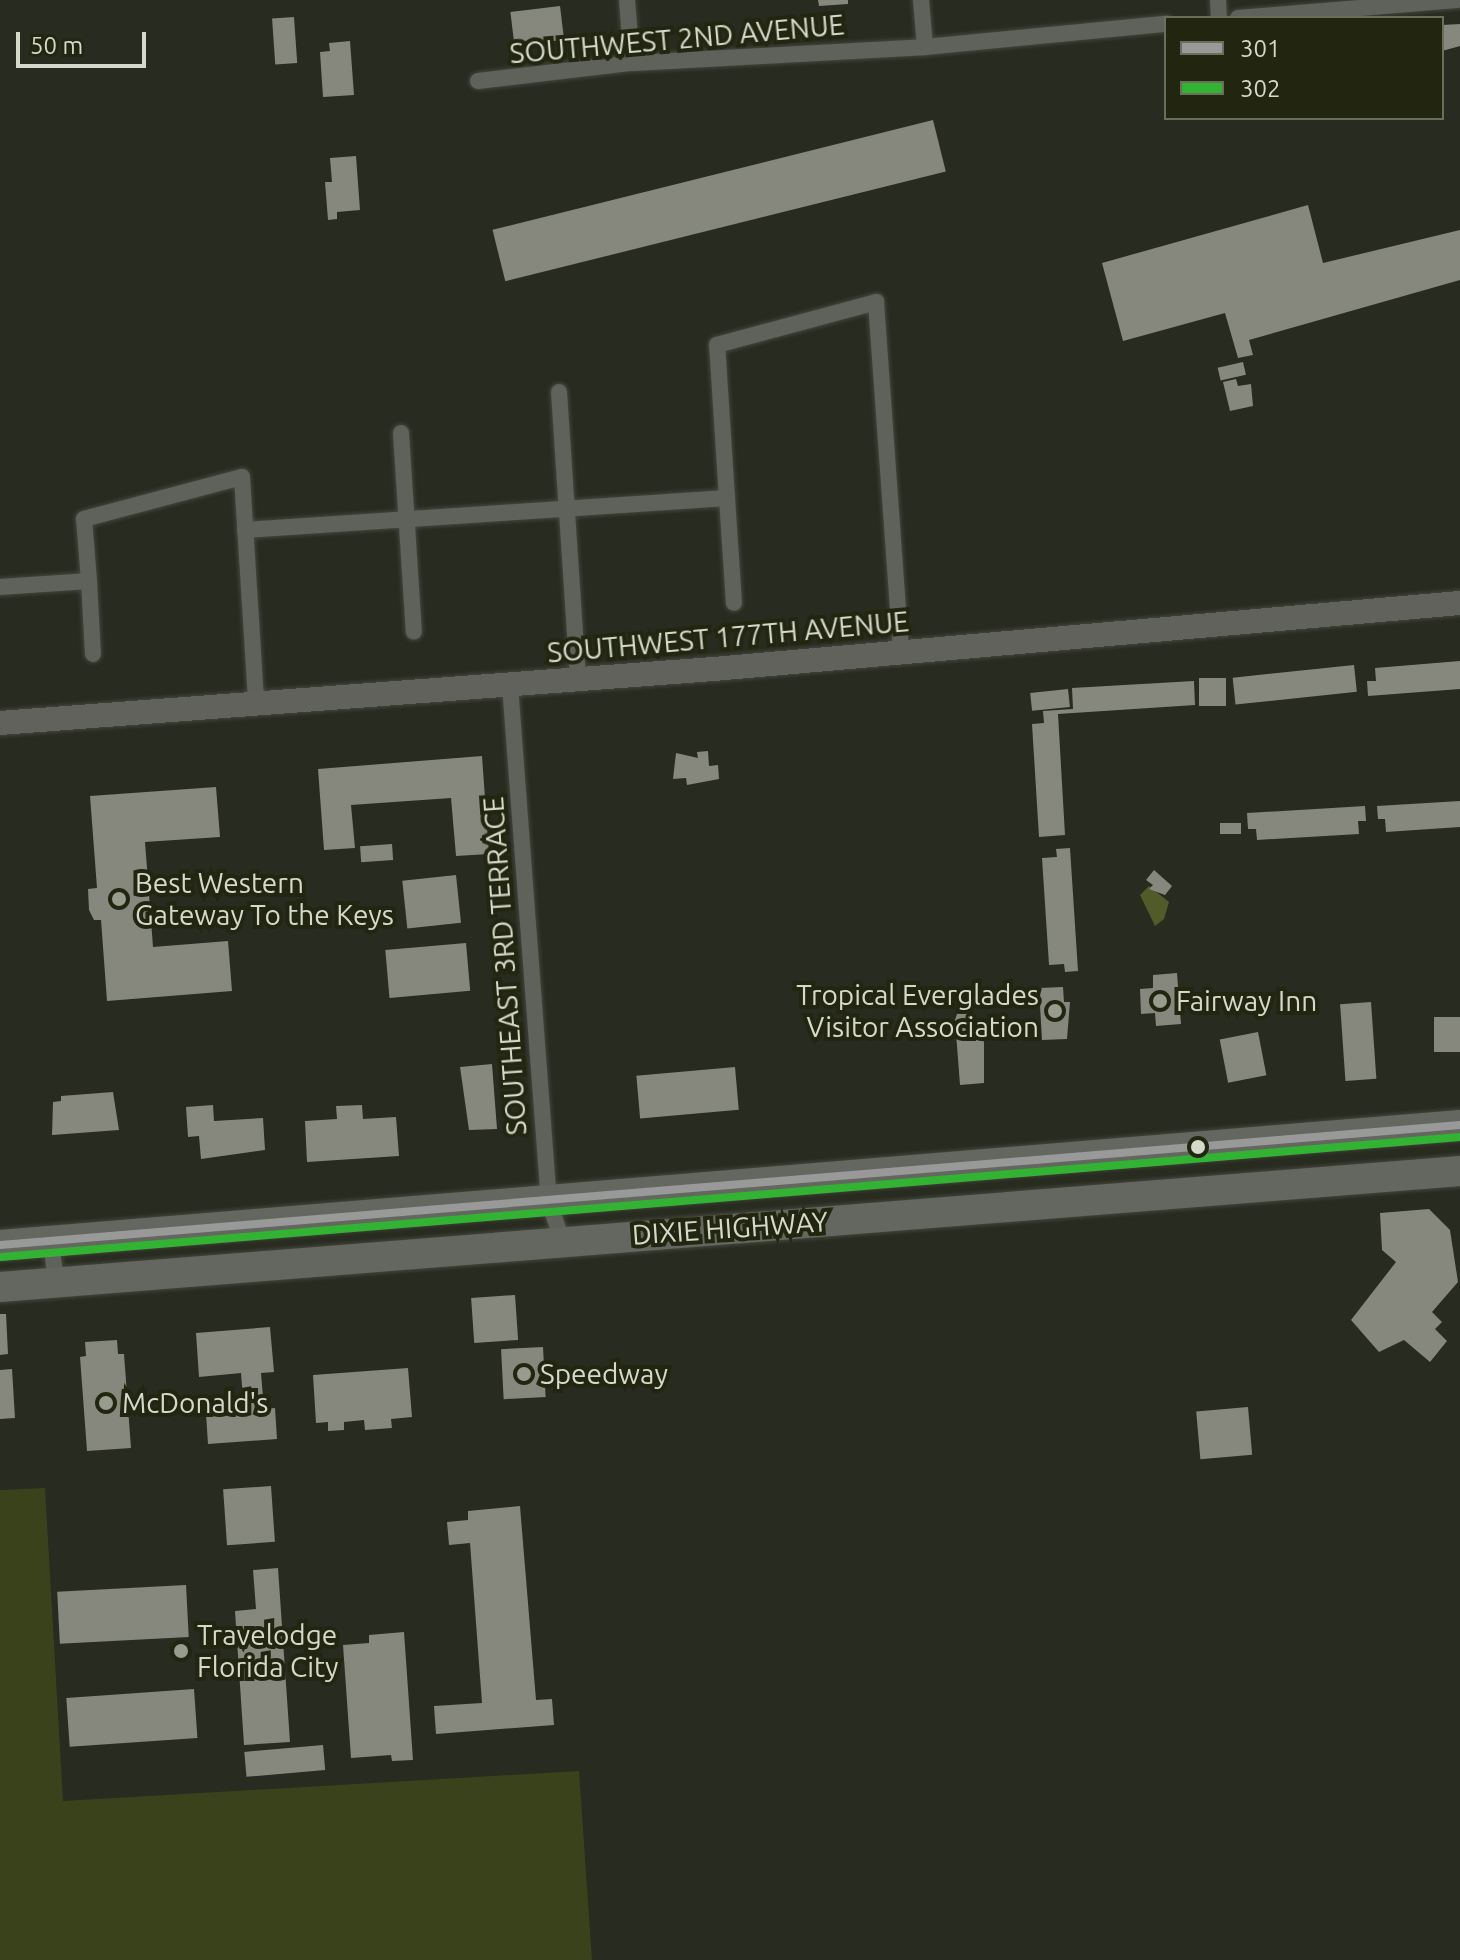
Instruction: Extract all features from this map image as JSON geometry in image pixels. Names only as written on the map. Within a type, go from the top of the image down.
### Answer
[{"type":"highway","name":"DIXIE HIGHWAY","points":[[0,1245],[1460,1125]]},
{"type":"highway","name":"DIXIE HIGHWAY","points":[[0,1287],[1460,1171]]},
{"type":"main road","name":"SOUTHWEST 177TH AVENUE","points":[[0,723],[510,685],[1460,603]]},
{"type":"street","points":[[627,0],[632,63]]},
{"type":"street","points":[[921,0],[925,47]]},
{"type":"street","points":[[1262,16],[1457,0]]},
{"type":"street","name":"SOUTHWEST 2ND AVENUE","points":[[478,81],[632,63],[925,47],[1164,24]]},
{"type":"street","points":[[734,603],[717,345],[876,302],[901,652]]},
{"type":"street","points":[[559,392],[578,679]]},
{"type":"street","points":[[401,433],[414,632]]},
{"type":"street","points":[[93,654],[84,519],[242,477],[256,702]]},
{"type":"street","points":[[245,530],[727,498]]},
{"type":"street","points":[[0,587],[89,581]]},
{"type":"street","name":"SOUTHEAST 3RD TERRACE","points":[[510,685],[549,1202],[562,1240]]},
{"type":"street","points":[[51,1241],[56,1282]]},
{"type":"shaded area","points":[[1149,886],[1169,902],[1164,919],[1155,926],[1140,895]]},
{"type":"shaded area","points":[[45,1488],[63,1801],[579,1771],[592,1960],[0,1960],[0,1490]]},
{"type":"building","points":[[818,0],[848,0],[848,4],[819,6]]},
{"type":"building","points":[[560,6],[564,40],[515,46],[510,12]]},
{"type":"building","points":[[294,17],[297,63],[275,64],[272,19]]},
{"type":"building","points":[[1460,24],[1460,46],[1444,50],[1444,25]]},
{"type":"building","points":[[350,41],[354,95],[323,97],[320,52],[330,51],[329,43]]},
{"type":"building","points":[[933,120],[946,171],[505,281],[492,230]]},
{"type":"building","points":[[356,156],[360,210],[337,212],[337,219],[328,220],[325,182],[332,182],[330,158]]},
{"type":"building","points":[[1308,205],[1323,263],[1460,230],[1460,280],[1249,340],[1253,355],[1238,358],[1225,313],[1123,341],[1102,263]]},
{"type":"building","points":[[1243,362],[1246,375],[1221,381],[1218,368]]},
{"type":"building","points":[[1236,379],[1238,386],[1251,384],[1253,406],[1230,411],[1223,382]]},
{"type":"building","points":[[1460,661],[1460,689],[1368,696],[1367,681],[1376,681],[1375,668]]},
{"type":"building","points":[[1354,665],[1357,692],[1235,705],[1233,678]]},
{"type":"building","points":[[1199,678],[1226,678],[1226,706],[1199,706]]},
{"type":"building","points":[[1194,681],[1195,705],[1058,714],[1065,835],[1039,837],[1032,724],[1044,723],[1043,711],[1073,709],[1072,688]]},
{"type":"building","points":[[1068,689],[1070,707],[1032,711],[1030,693]]},
{"type":"building","points":[[708,751],[709,766],[718,765],[719,779],[687,785],[686,778],[673,779],[676,753],[698,758],[697,752]]},
{"type":"building","points":[[482,756],[489,854],[456,856],[451,798],[351,805],[355,848],[324,850],[318,769]]},
{"type":"building","name":"Best Western Gateway To the Keys","points":[[216,787],[220,837],[145,842],[153,947],[228,941],[232,991],[107,1001],[101,920],[94,920],[89,910],[88,889],[97,888],[90,796]]},
{"type":"building","points":[[1460,801],[1460,827],[1386,832],[1385,819],[1378,819],[1377,806]]},
{"type":"building","points":[[1365,806],[1366,821],[1358,821],[1359,834],[1257,840],[1256,829],[1248,829],[1247,813]]},
{"type":"building","points":[[1220,823],[1241,823],[1241,834],[1220,834]]},
{"type":"building","points":[[392,844],[393,860],[361,862],[360,846]]},
{"type":"building","points":[[1070,848],[1078,971],[1065,972],[1064,964],[1049,965],[1042,858],[1057,857],[1056,849]]},
{"type":"building","points":[[1154,870],[1172,886],[1165,895],[1149,889],[1153,885],[1146,880]]},
{"type":"building","points":[[456,875],[461,923],[407,928],[402,881]]},
{"type":"building","points":[[466,943],[470,991],[389,998],[385,950]]},
{"type":"building","name":"Fairway Inn","points":[[1177,973],[1181,1024],[1156,1026],[1155,1013],[1141,1014],[1140,989],[1153,988],[1153,975]]},
{"type":"building","name":"Tropical Everglades Visitor Association","points":[[1063,987],[1064,1002],[1070,1002],[1067,1039],[1042,1040],[1039,988]]},
{"type":"building","points":[[1371,1002],[1376,1079],[1345,1081],[1340,1004]]},
{"type":"building","points":[[969,1013],[969,1019],[979,1019],[984,1043],[984,1083],[960,1085],[955,1020],[957,1014]]},
{"type":"building","points":[[1434,1017],[1460,1017],[1460,1052],[1434,1052]]},
{"type":"building","points":[[1258,1032],[1266,1075],[1228,1083],[1220,1039]]},
{"type":"building","points":[[492,1064],[497,1129],[469,1130],[460,1067]]},
{"type":"building","points":[[735,1067],[739,1110],[640,1118],[636,1076]]},
{"type":"building","points":[[113,1092],[119,1130],[52,1135],[53,1102],[61,1101],[61,1096]]},
{"type":"building","points":[[213,1105],[214,1121],[263,1118],[265,1150],[201,1159],[199,1136],[188,1137],[186,1107]]},
{"type":"building","points":[[362,1105],[363,1119],[396,1117],[399,1156],[307,1162],[305,1121],[337,1119],[336,1106]]},
{"type":"building","points":[[1429,1209],[1450,1230],[1458,1282],[1432,1312],[1442,1322],[1435,1329],[1447,1341],[1430,1362],[1404,1340],[1379,1352],[1351,1320],[1396,1262],[1382,1250],[1380,1213]]},
{"type":"building","name":"Speedway","points":[[515,1295],[518,1340],[474,1343],[471,1298]]},
{"type":"building","points":[[0,1314],[6,1314],[8,1354],[0,1355]]},
{"type":"building","points":[[270,1327],[274,1372],[261,1373],[264,1409],[275,1408],[277,1439],[208,1444],[206,1414],[244,1411],[241,1373],[199,1377],[196,1333]]},
{"type":"building","name":"McDonald's","points":[[117,1340],[118,1354],[124,1354],[131,1448],[87,1451],[80,1357],[86,1356],[85,1342]]},
{"type":"building","name":"Speedway","points":[[543,1347],[546,1397],[504,1399],[501,1349]]},
{"type":"building","points":[[408,1368],[412,1417],[391,1419],[392,1428],[365,1430],[364,1420],[344,1422],[344,1430],[328,1431],[328,1422],[316,1423],[313,1375]]},
{"type":"building","points":[[12,1369],[15,1418],[0,1419],[0,1370]]},
{"type":"building","points":[[1248,1407],[1252,1455],[1200,1459],[1196,1412]]},
{"type":"building","points":[[271,1486],[275,1542],[227,1545],[223,1489]]},
{"type":"building","points":[[520,1506],[536,1700],[552,1699],[554,1725],[436,1734],[434,1706],[482,1703],[470,1543],[449,1545],[447,1522],[468,1520],[468,1511]]},
{"type":"building","points":[[278,1568],[290,1742],[244,1745],[235,1611],[256,1609],[253,1570]]},
{"type":"building","points":[[186,1585],[189,1637],[60,1644],[57,1592]]},
{"type":"building","points":[[404,1632],[413,1760],[392,1761],[391,1755],[351,1758],[343,1645],[369,1643],[369,1635]]},
{"type":"building","points":[[194,1689],[197,1738],[70,1747],[66,1698]]},
{"type":"building","points":[[323,1745],[325,1770],[246,1777],[244,1752]]},
{"type":"transit line","name":"301","points":[[0,1245],[1460,1125]]},
{"type":"transit line","name":"302","points":[[1,1257],[1460,1137]]},
{"type":"place","name":"Best Western Gateway To the Keys","points":[[119,899]]},
{"type":"place","name":"Fairway Inn","points":[[1160,1001]]},
{"type":"place","name":"Tropical Everglades Visitor Association","points":[[1055,1011]]},
{"type":"place","name":"Speedway","points":[[524,1374]]},
{"type":"place","name":"McDonald's","points":[[106,1403]]},
{"type":"place","name":"Travelodge Florida City","points":[[181,1651]]}]
